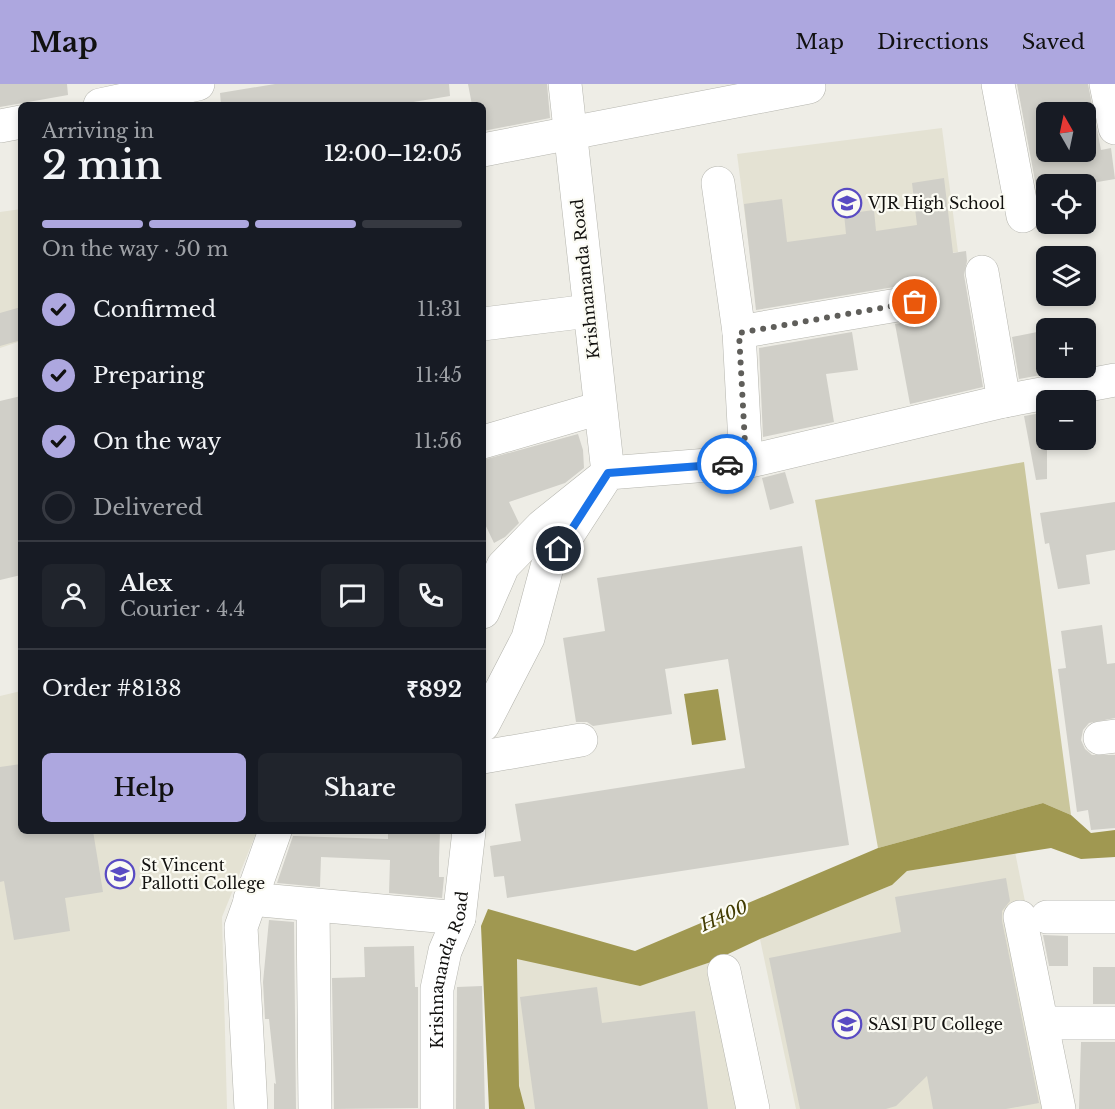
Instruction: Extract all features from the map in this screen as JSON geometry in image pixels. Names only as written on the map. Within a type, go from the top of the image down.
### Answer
[{"type":"street","points":[[114,102],[198,84]]},
{"type":"street","name":"Krishnananda Road","points":[[565,84],[608,473]]},
{"type":"street","points":[[998,84],[1023,216]]},
{"type":"street","points":[[1106,84],[1115,129]]},
{"type":"street","points":[[486,149],[809,87]]},
{"type":"street","points":[[0,126],[18,123]]},
{"type":"street","points":[[718,183],[739,333],[746,462]]},
{"type":"street","points":[[982,272],[1004,401]]},
{"type":"street","points":[[739,333],[915,302]]},
{"type":"street","points":[[486,324],[589,311]]},
{"type":"street","points":[[486,605],[503,566],[542,526],[608,473],[746,462],[1004,401],[1115,381]]},
{"type":"street","points":[[486,441],[600,408]]},
{"type":"street","points":[[486,718],[528,638],[547,567],[608,473]]},
{"type":"street","points":[[486,756],[581,740]]},
{"type":"street","points":[[251,1109],[241,927],[274,834]]},
{"type":"street","name":"Krishnananda Road","points":[[437,1109],[437,989],[445,951],[459,918],[469,834]]},
{"type":"street","points":[[250,899],[459,918]]},
{"type":"street","points":[[313,905],[315,1109]]},
{"type":"street","points":[[1059,1109],[1034,917],[1115,917]]},
{"type":"street","points":[[724,971],[753,1109]]},
{"type":"street","points":[[1055,1023],[1115,1023]]},
{"type":"shaded area","name":"VJR High School","points":[[942,128],[958,252],[753,278],[737,154]]},
{"type":"shaded area","points":[[18,209],[18,342],[0,348],[0,212]]},
{"type":"shaded area","points":[[1024,462],[1071,815],[1043,803],[878,848],[815,500]]},
{"type":"shaded area","name":"St Vincent Pallotti College","points":[[18,692],[18,834],[256,834],[222,917],[227,1109],[0,1109],[0,696]]},
{"type":"shaded area","points":[[1015,852],[1067,1109],[796,1109],[760,939],[892,885],[907,871]]},
{"type":"shaded area","points":[[517,958],[639,986],[711,962],[739,1109],[525,1109],[519,1086]]},
{"type":"water","points":[[718,689],[726,740],[692,745],[684,694]]},
{"type":"water","name":"H400","points":[[1043,803],[1071,815],[1091,833],[1115,830],[1115,857],[1081,859],[1051,848],[907,871],[892,885],[760,939],[711,962],[640,986],[517,959],[519,1086],[525,1109],[489,1109],[481,926],[488,909],[635,951],[878,848]]},
{"type":"building","points":[[0,84],[67,84],[68,95],[0,107]]},
{"type":"building","points":[[275,84],[449,84],[450,96],[413,102],[221,102],[220,93]]},
{"type":"building","points":[[468,84],[547,84],[550,118],[486,130],[486,102],[471,102]]},
{"type":"building","points":[[1017,84],[1088,84],[1092,102],[1036,102],[1036,162],[1096,162],[1096,125],[1101,150],[1111,148],[1115,179],[1096,182],[1096,174],[1036,174],[1036,186]]},
{"type":"building","points":[[944,178],[953,253],[966,251],[967,261],[964,275],[983,387],[910,404],[895,324],[919,320],[927,316],[932,309],[933,298],[929,290],[921,284],[756,310],[744,204],[782,199],[787,242],[846,234],[844,214],[874,210],[876,231],[917,225],[912,183]]},
{"type":"building","points":[[18,308],[18,341],[0,346],[0,313]]},
{"type":"building","points":[[852,332],[858,370],[826,374],[834,422],[763,437],[759,348]]},
{"type":"building","points":[[1036,332],[1036,376],[1019,379],[1012,337]]},
{"type":"building","points":[[18,397],[18,576],[0,580],[0,401]]},
{"type":"building","points":[[1036,414],[1036,450],[1047,450],[1047,479],[1036,480],[1024,416]]},
{"type":"building","points":[[578,434],[583,450],[584,468],[565,483],[509,502],[519,523],[505,537],[494,543],[486,526],[486,459]]},
{"type":"building","points":[[785,472],[794,503],[770,510],[762,478]]},
{"type":"building","points":[[1115,502],[1115,550],[1086,555],[1090,584],[1058,589],[1049,543],[1045,544],[1040,513]]},
{"type":"building","points":[[802,546],[849,845],[507,898],[504,876],[494,877],[490,846],[521,841],[515,804],[745,768],[728,659],[665,669],[672,714],[593,726],[587,722],[576,722],[563,638],[605,631],[597,578]]},
{"type":"building","points":[[1102,625],[1107,664],[1115,663],[1115,718],[1089,723],[1083,730],[1081,740],[1085,749],[1092,755],[1115,755],[1115,828],[1091,830],[1088,810],[1077,812],[1058,669],[1066,668],[1061,631]]},
{"type":"building","points":[[18,764],[18,834],[93,834],[103,892],[65,898],[70,931],[14,940],[4,881],[0,882],[0,767]]},
{"type":"building","points":[[388,834],[440,834],[439,877],[444,877],[442,898],[389,893],[390,860],[321,857],[320,887],[277,883],[293,836],[388,839]]},
{"type":"building","points":[[1006,878],[1010,901],[1002,911],[1002,921],[1039,1103],[1006,1109],[933,1109],[927,1076],[896,1106],[886,1109],[800,1109],[769,958],[901,932],[895,897]]},
{"type":"building","points":[[269,920],[294,922],[296,1109],[274,1109],[274,1083],[276,1084],[269,1019],[265,1019],[263,982]]},
{"type":"building","points":[[1043,935],[1068,936],[1068,966],[1049,966]]},
{"type":"building","points":[[414,946],[415,987],[418,987],[418,1108],[334,1109],[332,978],[365,977],[364,947]]},
{"type":"building","points":[[1093,967],[1115,967],[1115,1004],[1093,1004]]},
{"type":"building","points":[[482,986],[485,1109],[456,1109],[457,987]]},
{"type":"building","points":[[597,987],[602,1023],[695,1011],[708,1109],[535,1109],[520,997]]},
{"type":"building","points":[[1081,1042],[1115,1042],[1115,1109],[1079,1109]]},
{"type":"way so far","points":[[727,464],[746,462],[739,333],[915,302]]},
{"type":"place","name":"VJR High School","points":[[847,203]]},
{"type":"place","name":"St Vincent Pallotti College","points":[[120,874]]},
{"type":"place","name":"SASI PU College","points":[[847,1024]]},
{"type":"route","points":[[559,549],[608,473],[727,464]]}]
